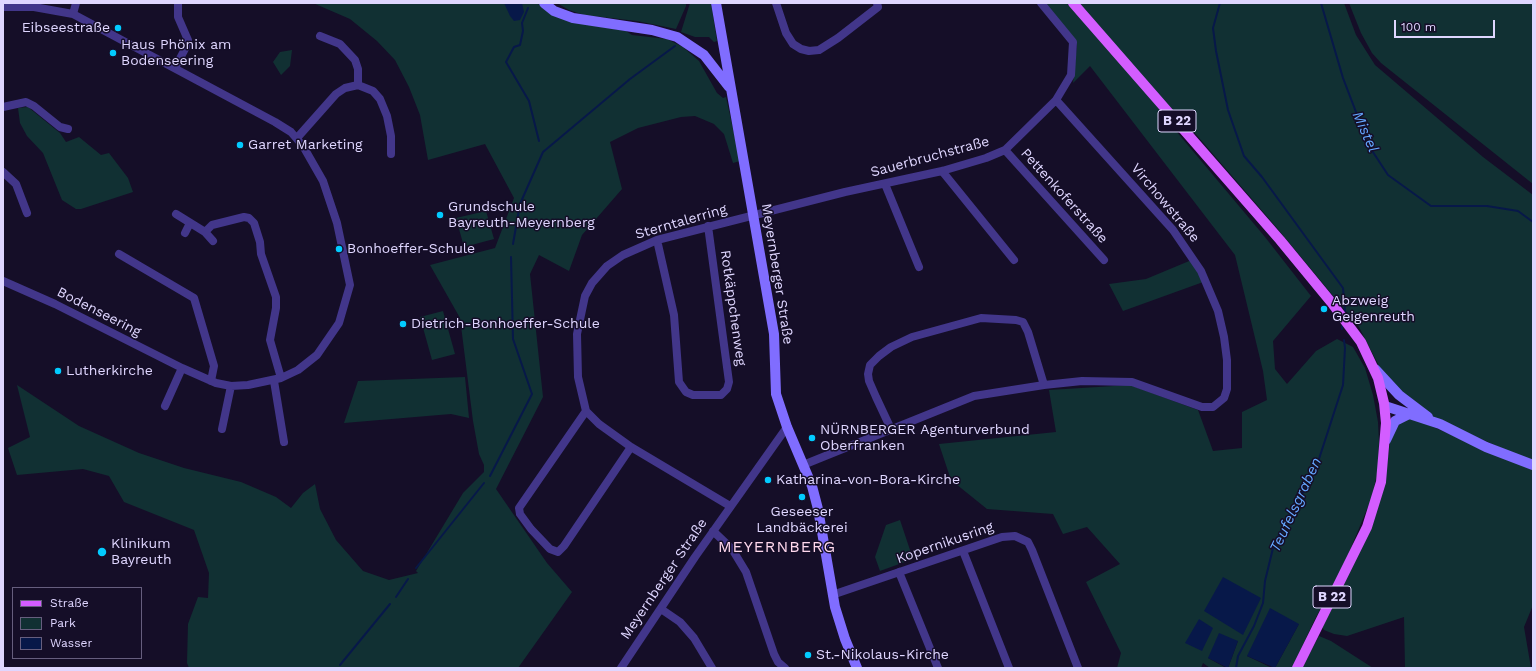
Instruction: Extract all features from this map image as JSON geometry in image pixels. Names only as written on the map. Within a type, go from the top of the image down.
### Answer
[{"type":"main road","name":"B 22","points":[[1073,3],[1280,240],[1353,332],[1372,366],[1385,404],[1386,440],[1381,482],[1368,527],[1297,668]]},
{"type":"street","points":[[72,14],[76,3]]},
{"type":"street","points":[[175,68],[188,40],[178,17],[178,3]]},
{"type":"street","points":[[544,3],[554,11],[573,18],[666,33],[684,41],[704,55],[731,90]]},
{"type":"street","name":"Meyernberger Straße","points":[[621,668],[730,506],[787,427],[776,394],[774,334],[716,3]]},
{"type":"street","points":[[776,3],[789,38],[801,49],[809,51],[819,50],[838,38],[878,7],[877,3]]},
{"type":"street","name":"Sauerbruchstraße","points":[[753,216],[942,171],[986,158],[1004,150],[1056,100],[1072,75],[1073,42],[1042,3]]},
{"type":"street","name":"Bodenseering","points":[[3,281],[55,304],[182,368],[211,381],[231,386],[278,380],[317,355],[328,341],[342,317],[350,285],[337,223],[323,181],[316,167],[297,138],[275,122],[72,14],[34,7],[7,5]]},
{"type":"street","points":[[320,36],[340,44],[355,60],[358,69],[358,84]]},
{"type":"street","points":[[704,55],[717,56],[724,50]]},
{"type":"street","points":[[297,138],[336,94],[345,88],[358,84],[372,91],[380,99],[387,116],[391,136],[391,154]]},
{"type":"street","name":"Virchowstraße","points":[[1044,385],[1082,381],[1132,382],[1202,407],[1213,407],[1224,398],[1227,389],[1227,360],[1224,337],[1218,311],[1206,281],[1194,259],[1173,230],[1056,100]]},
{"type":"street","points":[[3,107],[26,102],[34,106],[60,127],[68,129]]},
{"type":"street","name":"Pettenkoferstraße","points":[[1004,150],[1104,260]]},
{"type":"street","points":[[942,171],[1014,260]]},
{"type":"street","points":[[3,172],[16,184],[27,213]]},
{"type":"street","points":[[885,184],[919,267]]},
{"type":"street","points":[[176,214],[205,232],[213,241]]},
{"type":"street","name":"Sterntalerring","points":[[730,506],[631,447],[599,424],[586,411],[581,397],[578,377],[577,334],[585,296],[592,283],[607,266],[635,249],[657,240],[708,226],[753,216]]},
{"type":"street","points":[[205,232],[212,224],[244,217],[249,218],[254,223],[260,242],[261,254],[276,297],[276,308],[270,340],[278,380],[284,442]]},
{"type":"street","points":[[185,233],[190,223]]},
{"type":"street","name":"Rotkäppchenweg","points":[[657,240],[674,315],[679,382],[686,392],[692,395],[715,396],[725,393],[729,382],[708,226]]},
{"type":"street","points":[[119,254],[194,298],[214,366],[211,381]]},
{"type":"street","points":[[803,465],[974,396],[1044,385],[1028,332],[1023,322],[1016,320],[981,318],[912,337],[891,347],[879,356],[870,365],[869,381],[891,429]]},
{"type":"street","points":[[1372,366],[1384,380],[1408,402],[1440,424],[1486,447],[1533,466]]},
{"type":"street","points":[[165,406],[182,368]]},
{"type":"street","points":[[222,429],[231,386]]},
{"type":"street","points":[[1385,404],[1399,400],[1408,402]]},
{"type":"street","points":[[1385,404],[1440,424]]},
{"type":"street","points":[[586,411],[519,508],[520,514],[527,524],[550,549],[558,552],[564,546],[631,447]]},
{"type":"street","points":[[1386,440],[1395,421],[1409,414]]},
{"type":"street","points":[[787,427],[812,486],[818,509],[832,595],[845,639],[857,668]]},
{"type":"street","points":[[713,531],[732,549],[746,572],[774,654],[778,662],[785,668]]},
{"type":"street","name":"Kopernikusring","points":[[832,595],[1008,535],[1022,538],[1028,542],[1078,668]]},
{"type":"street","points":[[963,551],[1009,668]]},
{"type":"street","points":[[899,572],[938,668]]},
{"type":"street","points":[[661,609],[680,622],[694,638],[712,668]]},
{"type":"green space","points":[[313,3],[537,3],[551,13],[572,22],[626,31],[632,35],[667,39],[683,47],[699,61],[717,93],[723,98],[726,97],[740,161],[733,163],[724,134],[714,124],[695,116],[681,117],[638,128],[610,142],[622,189],[582,235],[569,271],[539,255],[530,274],[543,397],[496,489],[547,563],[572,592],[518,668],[189,668],[187,663],[188,624],[198,597],[208,598],[209,573],[194,530],[124,502],[109,476],[83,469],[17,475],[8,448],[30,437],[17,385],[79,426],[139,453],[184,468],[241,482],[276,497],[291,508],[303,493],[315,484],[320,509],[336,540],[363,571],[389,580],[418,573],[416,571],[463,493],[484,472],[484,465],[479,454],[473,421],[460,318],[430,265],[495,248],[514,198],[485,144],[428,160],[420,115],[409,87],[395,60],[377,41],[350,19]]},
{"type":"green space","points":[[557,3],[686,3],[686,6],[676,29],[637,21],[584,15],[569,10]]},
{"type":"green space","points":[[690,3],[711,3],[717,41],[714,42],[709,37],[695,37],[681,32]]},
{"type":"green space","points":[[1045,3],[1344,3],[1356,35],[1375,65],[1483,157],[1533,195],[1533,462],[1438,420],[1402,395],[1380,368],[1359,327],[1277,228],[1181,117],[1171,125],[1265,237],[1311,296],[1273,341],[1275,369],[1287,384],[1316,351],[1337,339],[1353,347],[1365,368],[1373,395],[1378,422],[1379,442],[1378,469],[1372,497],[1345,562],[1314,621],[1292,668],[1275,668],[1299,624],[1247,656],[1272,668],[1228,668],[1238,641],[1208,658],[1226,668],[1210,668],[1203,663],[1201,668],[1117,668],[1121,653],[1086,582],[1120,564],[1087,527],[1063,534],[1053,514],[987,509],[951,480],[939,444],[1056,432],[1049,390],[1130,385],[1198,410],[1213,451],[1242,448],[1242,412],[1267,400],[1263,371],[1235,255],[1090,66],[1073,83],[1077,45]]},
{"type":"green space","points":[[1349,3],[1533,3],[1533,184],[1381,63],[1372,53],[1361,33]]},
{"type":"green space","points":[[292,50],[290,66],[281,75],[273,62],[280,52]]},
{"type":"green space","points":[[28,107],[60,133],[66,142],[79,137],[101,155],[109,153],[128,178],[133,192],[81,209],[76,209],[62,200],[43,153],[27,136],[20,123],[18,108]]},
{"type":"green space","points":[[486,211],[494,239],[464,247],[456,218]]},
{"type":"green space","points":[[1194,259],[1206,281],[1123,311],[1109,284],[1146,279]]},
{"type":"green space","points":[[443,311],[455,354],[432,360],[420,317]]},
{"type":"green space","points":[[465,377],[469,418],[451,414],[344,423],[358,381]]},
{"type":"green space","points":[[1409,418],[1417,420],[1533,470],[1533,605],[1524,627],[1531,668],[1405,668],[1404,617],[1347,636],[1334,634],[1324,630],[1322,627],[1365,540],[1387,465],[1391,434],[1395,424]]},
{"type":"green space","points":[[900,520],[913,559],[880,571],[875,557],[886,525]]},
{"type":"green space","points":[[1319,636],[1331,641],[1373,668],[1302,668]]},
{"type":"water","points":[[504,3],[522,3],[524,12],[520,20],[514,21]]},
{"type":"water","points":[[1223,577],[1261,598],[1243,635],[1204,611]]},
{"type":"water","points":[[1270,608],[1299,624],[1275,668],[1247,656]]},
{"type":"water","points":[[1199,619],[1213,628],[1202,651],[1185,643]]},
{"type":"water","points":[[1219,633],[1238,641],[1228,668],[1208,658]]},
{"type":"waterway","name":"Teufelsgraben","points":[[1220,3],[1213,28],[1216,51],[1228,110],[1244,156],[1262,177],[1343,288],[1345,311]]},
{"type":"waterway","name":"Mistel","points":[[1321,3],[1343,78],[1369,146],[1388,175],[1431,206],[1487,206],[1518,211],[1533,222]]},
{"type":"waterway","points":[[528,8],[522,23],[523,31],[520,45],[514,47],[506,62],[529,101],[539,141]]},
{"type":"waterway","points":[[513,244],[520,204],[543,152],[630,79],[675,46]]},
{"type":"waterway","points":[[490,476],[532,394],[513,339],[511,257]]},
{"type":"waterway","name":"Teufelsgraben","points":[[1236,668],[1238,656],[1254,626],[1263,603],[1265,581],[1274,544],[1296,506],[1318,462],[1343,385],[1344,340]]},
{"type":"waterway","points":[[416,568],[484,483]]},
{"type":"waterway","points":[[396,597],[408,579]]},
{"type":"waterway","points":[[340,665],[390,604]]},
{"type":"place","name":"Eibseestraße","points":[[118,28]]},
{"type":"place","name":"Haus Phönix am Bodenseering","points":[[113,53]]},
{"type":"place","name":"Garret Marketing","points":[[240,145]]},
{"type":"place","name":"Grundschule Bayreuth-Meyernberg","points":[[440,215]]},
{"type":"place","name":"Bonhoeffer-Schule","points":[[339,249]]},
{"type":"place","name":"Abzweig Geigenreuth","points":[[1324,309]]},
{"type":"place","name":"Dietrich-Bonhoeffer-Schule","points":[[403,324]]},
{"type":"place","name":"Lutherkirche","points":[[58,371]]},
{"type":"place","name":"NÜRNBERGER Agenturverbund Oberfranken","points":[[812,438]]},
{"type":"place","name":"Katharina-von-Bora-Kirche","points":[[768,480]]},
{"type":"place","name":"Geseeser Landbäckerei","points":[[802,497]]},
{"type":"place","name":"Klinikum Bayreuth","points":[[102,552]]},
{"type":"place","name":"St.-Nikolaus-Kirche","points":[[808,655]]},
{"type":"district","name":"MEYERNBERG","points":[[777,547]]}]
